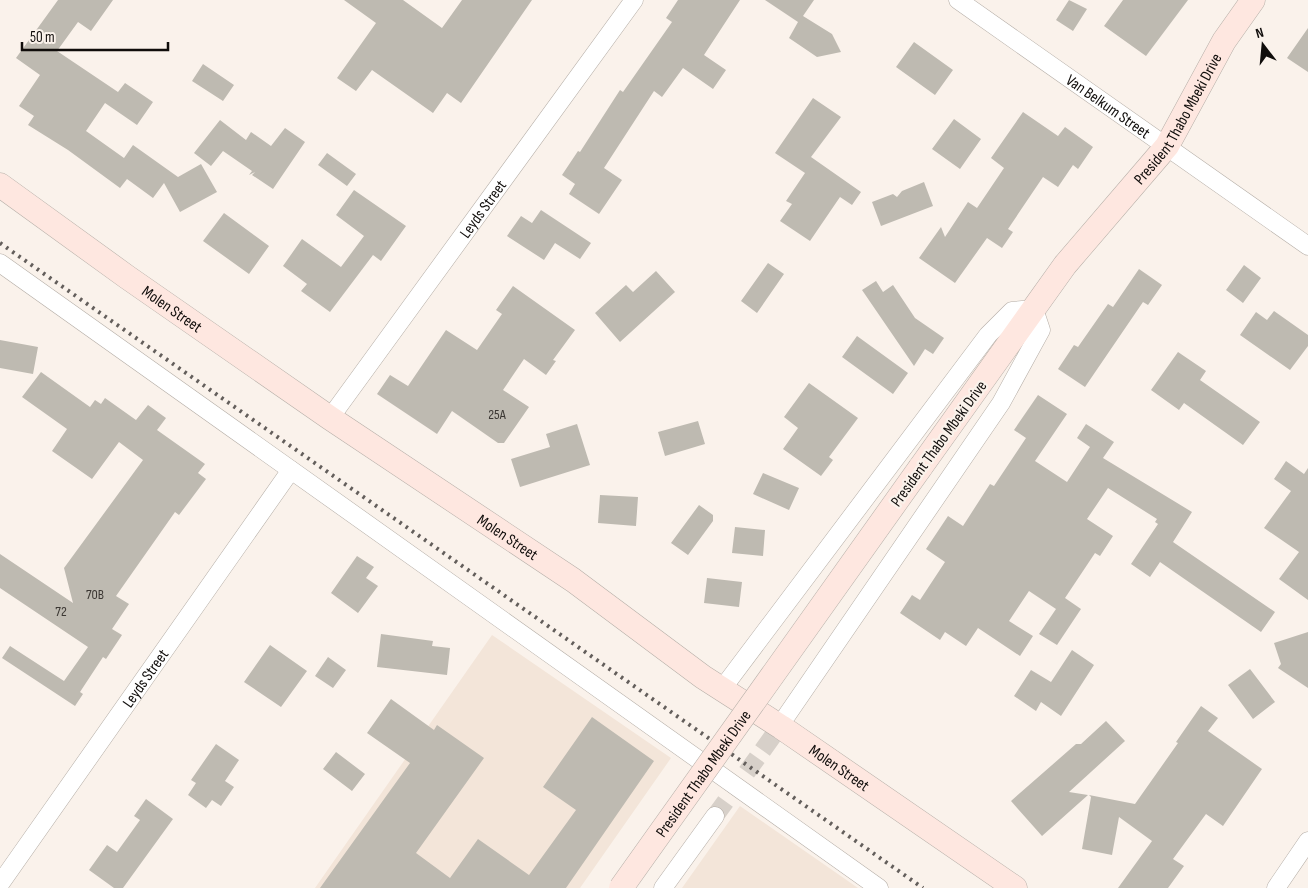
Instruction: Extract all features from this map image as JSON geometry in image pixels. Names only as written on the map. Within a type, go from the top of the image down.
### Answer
[{"type":"street","name":"Leyds Street","points":[[330,418],[634,0]]},
{"type":"street","name":"Van Belkum Street","points":[[958,0],[1308,246]]},
{"type":"street","name":"President Thabo Mbeki Drive","points":[[621,888],[1065,265],[1167,146],[1224,41],[1253,0]]},
{"type":"street","name":"Molen Street","points":[[0,185],[127,277],[330,418],[573,580],[722,689],[789,732],[1015,888]]},
{"type":"street","points":[[0,263],[879,888]]},
{"type":"street","points":[[722,689],[988,335],[1012,311],[1034,309],[1041,330],[1002,403],[788,716]]},
{"type":"street","name":"Leyds Street","points":[[0,884],[291,470]]},
{"type":"street","points":[[664,888],[715,816]]},
{"type":"street","points":[[1276,888],[1308,841]]},
{"type":"shaded area","points":[[492,635],[671,758],[580,888],[315,888]]},
{"type":"shaded area","points":[[740,806],[858,888],[682,888]]},
{"type":"building","points":[[58,0],[113,0],[91,31],[78,22],[57,51],[118,92],[125,83],[153,102],[137,125],[105,103],[86,131],[124,158],[133,145],[178,177],[201,164],[217,192],[180,212],[164,183],[153,198],[127,179],[120,188],[68,150],[28,125],[34,116],[19,106],[40,75],[16,58]]},
{"type":"building","points":[[344,0],[403,0],[442,28],[462,0],[532,0],[461,103],[447,93],[433,113],[372,70],[356,91],[337,78],[376,23]]},
{"type":"building","points":[[678,0],[740,0],[704,55],[726,70],[713,89],[683,68],[662,97],[654,91],[604,168],[622,180],[599,214],[569,194],[575,184],[562,175],[578,151],[580,152],[620,90],[623,92],[672,22],[666,18]]},
{"type":"building","points":[[765,0],[814,0],[803,16],[832,34],[841,52],[817,57],[789,38],[798,22]]},
{"type":"building","points":[[1069,0],[1087,9],[1073,31],[1056,20]]},
{"type":"building","points":[[1123,0],[1188,0],[1146,56],[1104,26]]},
{"type":"building","points":[[1308,28],[1308,72],[1287,58]]},
{"type":"building","points":[[914,42],[953,70],[935,95],[896,67]]},
{"type":"building","points":[[203,64],[234,85],[223,101],[192,81]]},
{"type":"building","points":[[813,98],[841,117],[811,157],[861,192],[852,205],[840,197],[810,241],[780,221],[792,204],[786,201],[805,173],[775,153]]},
{"type":"building","points":[[1023,112],[1058,136],[1065,127],[1093,147],[1078,169],[1073,165],[1058,187],[1043,177],[1008,229],[1013,232],[1002,248],[987,238],[955,283],[919,258],[941,227],[945,237],[968,202],[977,208],[1004,168],[991,158]]},
{"type":"building","points":[[954,119],[981,139],[960,169],[932,149]]},
{"type":"building","points":[[220,120],[246,140],[251,132],[271,146],[285,128],[305,142],[273,189],[252,175],[255,172],[249,175],[252,171],[223,151],[211,166],[194,153]]},
{"type":"building","points":[[327,153],[356,174],[347,186],[318,165]]},
{"type":"building","points":[[924,182],[933,206],[881,226],[872,202],[893,194],[897,197],[902,191]]},
{"type":"building","points":[[354,190],[406,226],[381,261],[373,255],[330,312],[301,291],[307,284],[283,266],[302,239],[341,267],[364,236],[336,215]]},
{"type":"building","points":[[541,210],[591,243],[580,259],[555,243],[544,260],[507,236],[521,216],[532,223]]},
{"type":"building","points":[[224,213],[269,246],[249,274],[203,241]]},
{"type":"building","points":[[768,263],[784,274],[757,313],[741,301]]},
{"type":"building","points":[[1244,265],[1261,278],[1243,303],[1226,290]]},
{"type":"building","points":[[1139,269],[1162,285],[1148,305],[1143,302],[1085,387],[1058,369],[1074,345],[1078,347],[1108,304],[1113,307]]},
{"type":"building","points":[[656,271],[675,292],[620,342],[595,313],[626,285],[633,292]]},
{"type":"building","points":[[876,281],[883,292],[893,285],[915,318],[944,338],[933,354],[925,349],[914,366],[862,290]]},
{"type":"building","points":[[513,286],[575,330],[553,360],[556,361],[546,375],[524,359],[503,390],[529,407],[504,443],[498,443],[452,411],[437,434],[377,394],[390,375],[408,386],[446,330],[477,350],[502,314],[496,310]]},
{"type":"building","points":[[1274,311],[1308,335],[1308,346],[1290,370],[1240,335],[1256,312],[1267,320]]},
{"type":"building","points":[[857,336],[908,373],[893,394],[842,357]]},
{"type":"building","points":[[0,340],[38,347],[33,374],[0,368]]},
{"type":"building","points":[[1178,352],[1206,371],[1200,380],[1260,422],[1243,445],[1184,403],[1179,410],[1151,390]]},
{"type":"building","points":[[41,372],[90,407],[95,400],[101,404],[105,398],[136,420],[148,405],[166,418],[157,430],[205,464],[198,473],[206,479],[179,515],[175,512],[116,596],[129,604],[112,629],[122,635],[106,659],[103,657],[80,692],[83,694],[75,706],[2,658],[10,646],[64,681],[88,647],[0,588],[0,554],[73,603],[64,568],[143,460],[119,442],[92,479],[52,451],[67,429],[22,397]]},
{"type":"building","points":[[809,383],[858,418],[829,457],[833,460],[821,476],[783,449],[798,428],[784,417]]},
{"type":"building","points":[[1038,395],[1067,414],[1035,461],[1067,482],[1090,447],[1077,438],[1086,424],[1114,442],[1103,458],[1192,512],[1173,542],[1275,612],[1261,632],[1160,562],[1150,577],[1131,564],[1158,524],[1155,522],[1157,519],[1108,488],[1087,519],[1113,536],[1100,556],[1095,553],[1065,598],[1081,609],[1057,645],[1039,634],[1056,609],[1029,591],[1009,621],[1033,636],[1020,656],[978,628],[966,646],[945,632],[940,640],[900,613],[912,595],[920,600],[945,562],[926,549],[948,516],[963,526],[990,484],[994,486],[1026,438],[1014,430]]},
{"type":"building","points":[[698,421],[705,444],[665,456],[658,432]]},
{"type":"building","points":[[577,424],[590,465],[520,487],[511,459],[550,447],[546,434]]},
{"type":"building","points":[[1286,461],[1304,474],[1308,468],[1308,600],[1279,579],[1299,552],[1264,528],[1291,491],[1274,479]]},
{"type":"building","points":[[763,473],[799,488],[789,510],[753,494]]},
{"type":"building","points":[[600,495],[638,497],[636,526],[598,523]]},
{"type":"building","points":[[699,505],[713,515],[713,521],[688,555],[671,543]]},
{"type":"building","points":[[735,527],[765,530],[763,556],[732,553]]},
{"type":"building","points":[[357,556],[374,567],[366,578],[378,586],[358,613],[331,593]]},
{"type":"building","points":[[707,578],[742,582],[739,607],[704,603]]},
{"type":"building","points":[[1308,632],[1308,688],[1278,668],[1281,664],[1274,643]]},
{"type":"building","points":[[381,634],[433,641],[432,646],[450,648],[447,675],[377,667]]},
{"type":"building","points":[[270,645],[307,671],[281,707],[244,682]]},
{"type":"building","points":[[1072,650],[1094,665],[1061,716],[1041,702],[1036,711],[1014,696],[1031,670],[1051,682]]},
{"type":"building","points":[[328,657],[346,670],[333,688],[315,676]]},
{"type":"building","points":[[1250,669],[1275,702],[1253,719],[1228,685]]},
{"type":"building","points":[[391,699],[434,730],[437,725],[484,758],[416,853],[450,878],[478,839],[529,875],[576,810],[543,787],[592,717],[654,761],[566,888],[320,888],[410,763],[367,733]]},
{"type":"building","points":[[1201,706],[1218,718],[1208,731],[1262,769],[1223,826],[1206,814],[1173,859],[1184,866],[1168,888],[1118,888],[1152,841],[1119,817],[1112,855],[1082,849],[1091,797],[1089,795],[1135,804],[1178,743],[1176,742]]},
{"type":"building","points":[[1106,721],[1125,741],[1069,792],[1088,795],[1042,836],[1011,801],[1076,744],[1081,744]]},
{"type":"building","points":[[216,744],[239,760],[225,781],[234,787],[221,806],[212,800],[206,808],[188,795],[196,783],[191,780]]},
{"type":"building","points":[[336,752],[365,774],[352,791],[323,769]]},
{"type":"building","points":[[146,799],[173,819],[123,888],[114,888],[89,870],[107,845],[117,852],[140,820],[134,816]]},
{"type":"tunnel","points":[[715,816],[786,718]]},
{"type":"railway","points":[[0,243],[923,888]]}]
